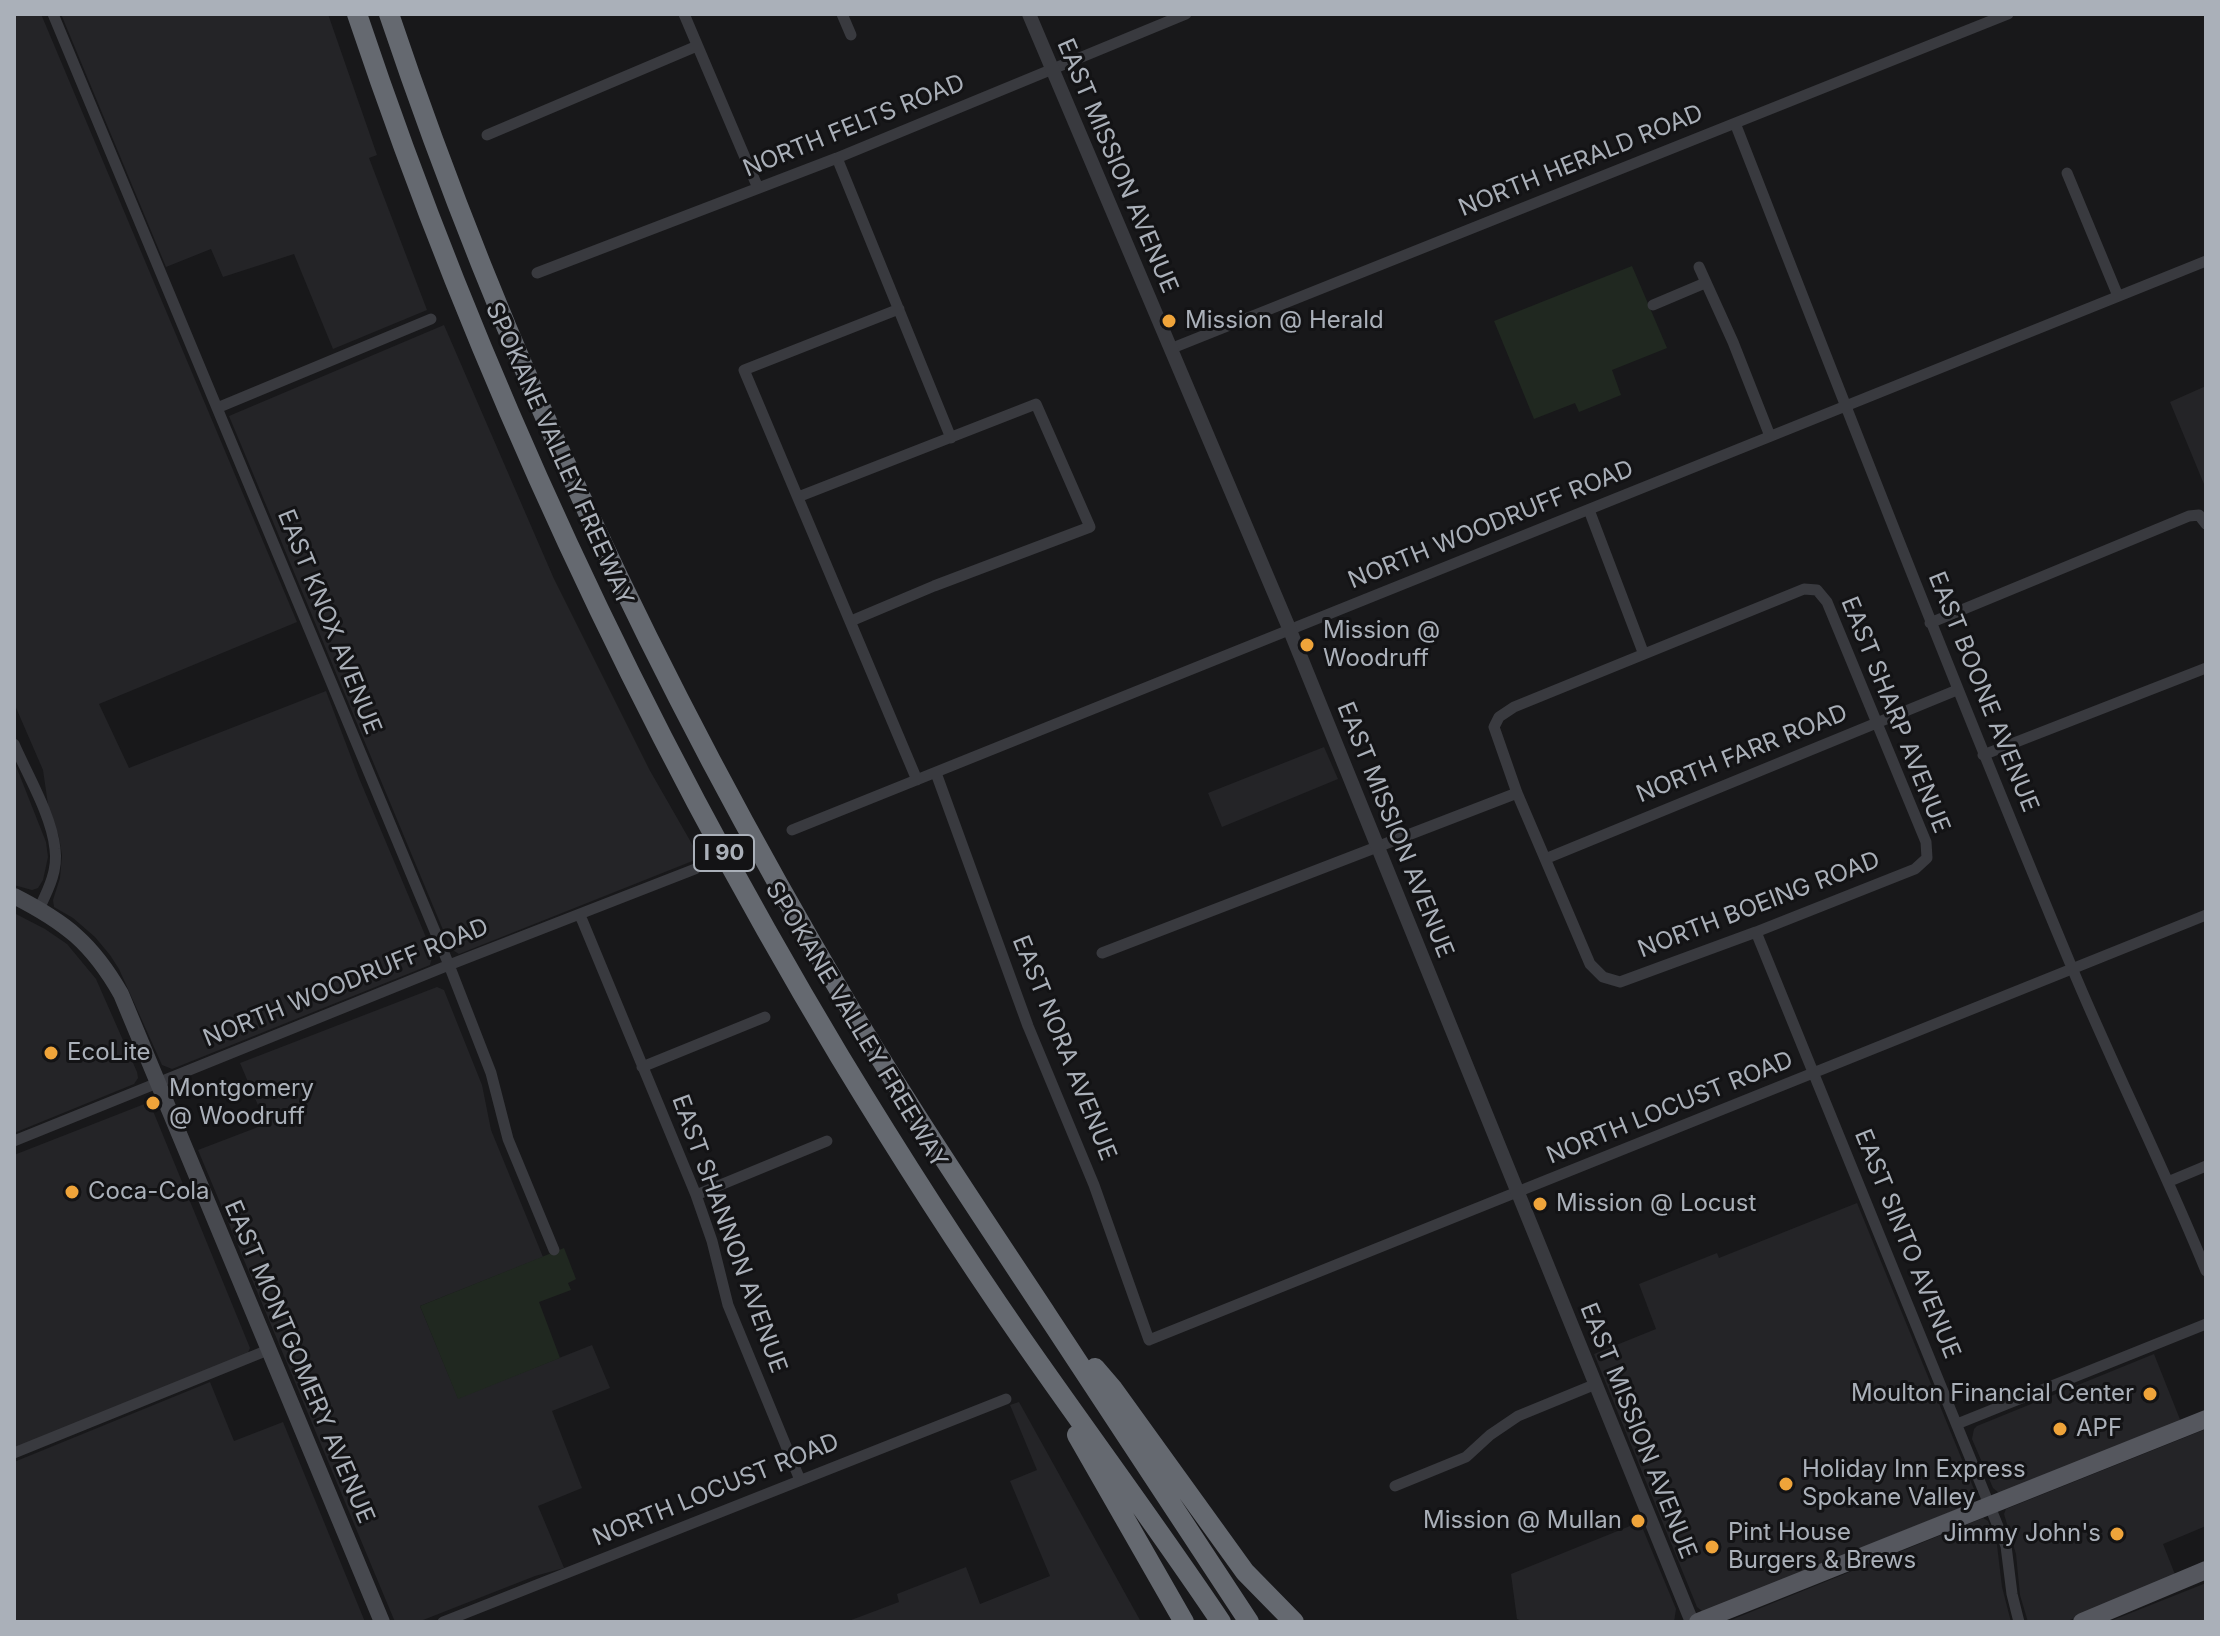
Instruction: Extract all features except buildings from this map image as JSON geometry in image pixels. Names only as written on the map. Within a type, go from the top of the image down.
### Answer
[{"type":"highway","name":"SPOKANE VALLEY FREEWAY","points":[[357,14],[467,313],[559,524],[652,718],[755,910],[840,1057],[1019,1335],[1221,1622]]},
{"type":"highway","name":"SPOKANE VALLEY FREEWAY","points":[[389,14],[432,141],[536,398],[587,513],[682,704],[846,1003],[920,1123],[1249,1622]]},
{"type":"highway","points":[[1044,1310],[1113,1389],[1245,1572],[1294,1622]]},
{"type":"highway","points":[[1019,1335],[1184,1622]]},
{"type":"main road","name":"EAST MONTGOMERY AVENUE","points":[[14,896],[75,933],[93,950],[121,994],[382,1622]]},
{"type":"main road","points":[[1695,1622],[2206,1419]]},
{"type":"main road","points":[[2082,1622],[2206,1570]]},
{"type":"street","name":"EAST KNOX AVENUE","points":[[53,14],[449,965],[491,1073],[508,1139],[554,1250]]},
{"type":"street","points":[[684,14],[758,188]]},
{"type":"street","points":[[842,14],[851,35]]},
{"type":"street","name":"EAST MISSION AVENUE","points":[[1029,14],[1289,628],[1695,1622]]},
{"type":"street","name":"NORTH FELTS ROAD","points":[[537,273],[837,158],[1186,14]]},
{"type":"street","name":"NORTH HERALD ROAD","points":[[1170,349],[2008,14]]},
{"type":"street","points":[[487,135],[697,46]]},
{"type":"street","name":"EAST BOONE AVENUE","points":[[1735,123],[1983,755],[2072,968],[2170,1181],[2206,1271]]},
{"type":"street","points":[[837,158],[951,438]]},
{"type":"street","points":[[2067,173],[2118,296]]},
{"type":"street","name":"NORTH WOODRUFF ROAD","points":[[792,830],[2206,261]]},
{"type":"street","points":[[1699,267],[1770,436]]},
{"type":"street","points":[[1653,305],[1705,283]]},
{"type":"street","points":[[899,309],[744,370],[917,780]]},
{"type":"street","points":[[217,408],[431,319]]},
{"type":"street","points":[[798,497],[1036,404],[1090,527],[851,621]]},
{"type":"street","points":[[1545,859],[1494,727],[1499,717],[1514,707],[1643,652],[1589,510]]},
{"type":"street","points":[[1930,623],[2189,516],[2199,515],[2206,524]]},
{"type":"street","name":"EAST SHARP AVENUE","points":[[1643,652],[1804,589],[1817,590],[1827,602],[1878,722],[1926,842],[1927,858]]},
{"type":"street","points":[[1983,755],[2206,668]]},
{"type":"street","name":"NORTH FARR ROAD","points":[[1545,859],[1957,690]]},
{"type":"street","points":[[14,744],[41,806],[55,849],[52,883],[39,909]]},
{"type":"street","name":"EAST NORA AVENUE","points":[[936,773],[1028,1026],[1094,1185],[1149,1340]]},
{"type":"street","points":[[1102,953],[1517,793]]},
{"type":"street","name":"NORTH BOEING ROAD","points":[[1545,859],[1590,964],[1603,977],[1620,982],[1915,869],[1927,858]]},
{"type":"street","name":"NORTH WOODRUFF ROAD","points":[[14,1141],[695,869]]},
{"type":"street","name":"EAST SHANNON AVENUE","points":[[580,915],[696,1195],[712,1241],[728,1305],[800,1480]]},
{"type":"street","name":"NORTH LOCUST ROAD","points":[[1149,1340],[2206,915]]},
{"type":"street","name":"EAST SINTO AVENUE","points":[[1756,932],[1990,1504],[2006,1546],[2019,1622]]},
{"type":"street","points":[[642,1067],[765,1017]]},
{"type":"street","points":[[696,1195],[827,1141]]},
{"type":"street","points":[[2170,1181],[2206,1166]]},
{"type":"street","points":[[1957,1424],[2206,1324]]},
{"type":"street","points":[[14,1453],[268,1350]]},
{"type":"street","points":[[1395,1486],[1466,1457],[1490,1435],[1518,1416],[1596,1384]]},
{"type":"street","name":"NORTH LOCUST ROAD","points":[[443,1622],[1006,1399]]},
{"type":"shaded area","points":[[14,14],[41,14],[297,622],[99,704],[129,768],[326,691],[433,954],[430,965],[172,1069],[162,1065],[110,955],[73,918],[54,907],[62,855],[59,837],[49,811],[43,770],[14,703]]},
{"type":"shaded area","points":[[61,14],[328,14],[377,155],[369,158],[427,310],[333,349],[294,254],[223,277],[211,249],[166,267]]},
{"type":"shaded area","points":[[1632,266],[1667,348],[1612,370],[1621,395],[1579,412],[1575,403],[1534,419],[1494,321]]},
{"type":"shaded area","points":[[444,325],[554,579],[649,769],[700,858],[459,954],[451,949],[229,416]]},
{"type":"shaded area","points":[[2206,386],[2206,489],[2170,402]]},
{"type":"shaded area","points":[[1324,747],[1338,779],[1222,827],[1208,793]]},
{"type":"shaded area","points":[[14,761],[46,842],[48,857],[43,880],[38,888],[32,890],[14,885]]},
{"type":"shaded area","points":[[14,913],[67,944],[96,979],[138,1078],[134,1084],[14,1133]]},
{"type":"shaded area","points":[[437,987],[444,990],[482,1085],[491,1130],[543,1257],[420,1306],[458,1398],[592,1345],[610,1388],[552,1411],[582,1488],[538,1506],[564,1568],[535,1576],[418,1622],[395,1622],[198,1150],[266,1124],[240,1063]]},
{"type":"shaded area","points":[[147,1103],[151,1106],[250,1348],[247,1355],[14,1449],[14,1155]]},
{"type":"shaded area","points":[[1857,1203],[1976,1494],[1975,1502],[1703,1612],[1697,1607],[1594,1354],[1656,1329],[1639,1284],[1717,1253],[1719,1258]]},
{"type":"shaded area","points":[[564,1248],[576,1279],[568,1283],[571,1290],[539,1302],[560,1358],[458,1399],[420,1306]]},
{"type":"shaded area","points":[[2154,1354],[2181,1422],[1999,1493],[1993,1488],[1972,1439],[1977,1426]]},
{"type":"shaded area","points":[[210,1382],[234,1441],[283,1422],[365,1622],[14,1622],[14,1462]]},
{"type":"shaded area","points":[[1019,1402],[1141,1622],[846,1622],[899,1602],[897,1594],[966,1567],[980,1604],[1050,1576],[1010,1481],[1037,1470],[1010,1405]]},
{"type":"shaded area","points":[[2206,1429],[2206,1526],[2163,1544],[2176,1577],[2065,1622],[2028,1622],[2020,1595],[2016,1554],[2004,1514],[2006,1509]]},
{"type":"shaded area","points":[[1983,1518],[1988,1521],[1997,1545],[2002,1587],[2011,1622],[1726,1622]]},
{"type":"shaded area","points":[[1640,1522],[1676,1609],[1674,1622],[1525,1622],[1517,1619],[1511,1574]]},
{"type":"shaded area","points":[[2206,1583],[2206,1622],[2108,1622]]},
{"type":"place","name":"Mission @ Herald","points":[[1169,321]]},
{"type":"place","name":"Mission @ Woodruff","points":[[1307,645]]},
{"type":"place","name":"EcoLite","points":[[51,1053]]},
{"type":"place","name":"Montgomery @ Woodruff","points":[[153,1103]]},
{"type":"place","name":"Coca-Cola","points":[[72,1192]]},
{"type":"place","name":"Mission @ Locust","points":[[1540,1204]]},
{"type":"place","name":"Moulton Financial Center","points":[[2150,1394]]},
{"type":"place","name":"APF","points":[[2060,1429]]},
{"type":"place","name":"Holiday Inn Express Spokane Valley","points":[[1786,1484]]},
{"type":"place","name":"Mission @ Mullan","points":[[1638,1521]]},
{"type":"place","name":"Jimmy John's","points":[[2117,1534]]},
{"type":"place","name":"Pint House Burgers & Brews","points":[[1712,1547]]}]
